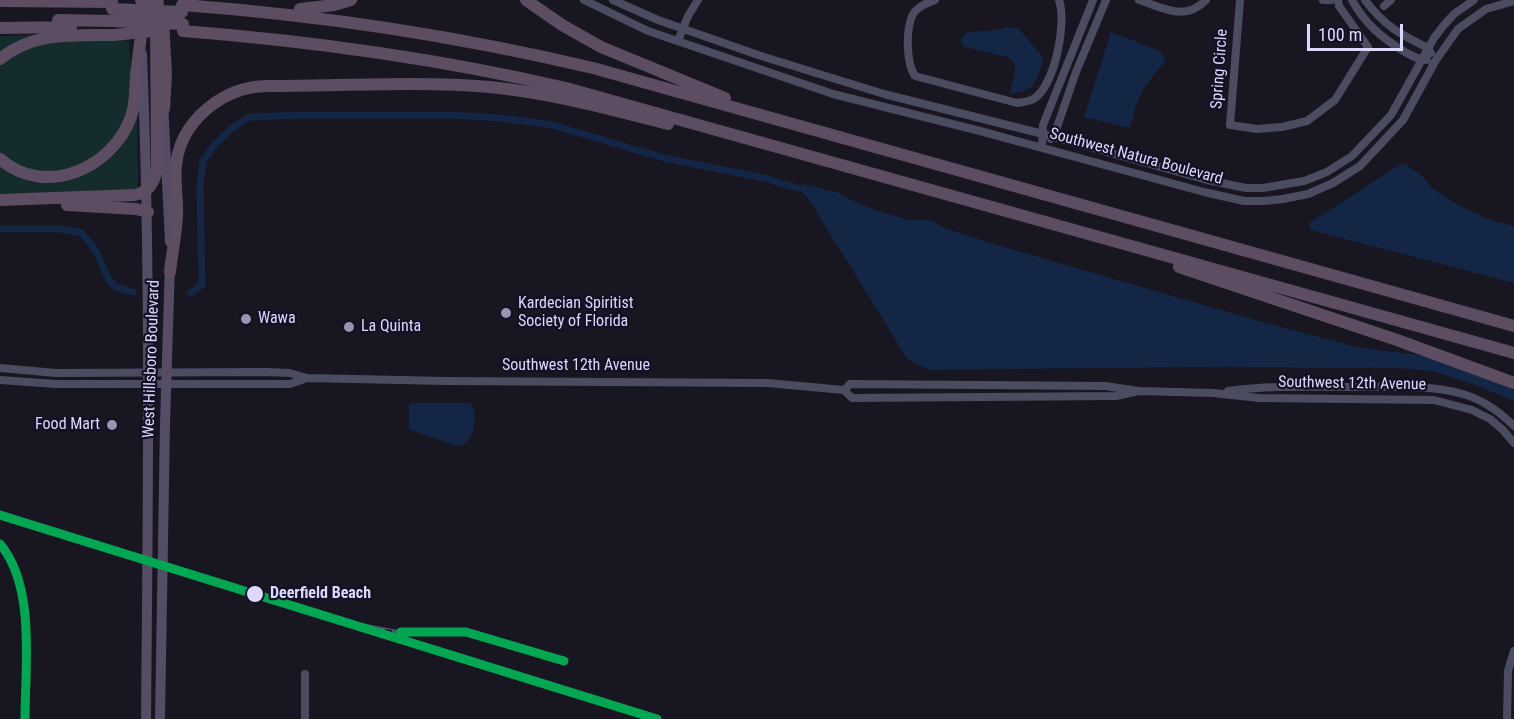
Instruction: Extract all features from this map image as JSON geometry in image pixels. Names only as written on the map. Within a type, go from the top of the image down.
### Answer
[{"type":"highway","points":[[140,0],[158,1],[183,18],[453,64],[577,91],[1514,353]]},
{"type":"highway","points":[[0,1],[158,27],[183,18],[327,7],[351,0]]},
{"type":"highway","points":[[526,0],[575,33],[607,50],[699,85],[762,114]]},
{"type":"highway","points":[[0,59],[17,47],[45,38],[73,35],[158,1]]},
{"type":"highway","points":[[158,1],[166,74],[164,109]]},
{"type":"highway","points":[[0,9],[113,19]]},
{"type":"highway","points":[[271,12],[388,27],[502,47],[593,68],[1514,326]]},
{"type":"highway","points":[[183,18],[395,47],[570,82],[1514,345]]},
{"type":"highway","points":[[0,20],[183,18],[283,21],[375,32],[489,52],[581,73],[1514,334]]},
{"type":"highway","points":[[0,28],[113,19]]},
{"type":"highway","points":[[0,200],[135,195],[147,189],[154,180],[157,168],[158,27]]},
{"type":"highway","points":[[0,159],[26,175],[52,178],[85,168],[107,153],[122,137],[134,110],[141,34]]},
{"type":"highway","points":[[170,272],[177,216],[176,169],[181,145],[194,122],[214,104],[252,87],[436,85],[490,87],[565,99],[698,131],[737,135]]},
{"type":"highway","points":[[0,200],[136,208],[148,213]]},
{"type":"highway","points":[[1143,250],[1187,270],[1397,339],[1514,383]]},
{"type":"main road","name":"West Hillsboro Boulevard","points":[[140,0],[148,213],[146,719]]},
{"type":"main road","name":"West Hillsboro Boulevard","points":[[158,1],[170,272],[160,719]]},
{"type":"main road","points":[[147,645],[157,654],[161,671]]},
{"type":"street","name":"Southwest Natura Boulevard","points":[[584,0],[648,32],[678,40],[833,94],[1244,201],[1283,199],[1308,194],[1333,183],[1360,166],[1403,120],[1450,38],[1467,21],[1486,9],[1514,0]]},
{"type":"street","name":"Southwest Natura Boulevard","points":[[613,0],[682,29],[884,94],[1043,134],[1207,180],[1246,188],[1281,187],[1304,182],[1327,172],[1353,156],[1391,115],[1428,48],[1449,19],[1474,0]]},
{"type":"street","points":[[678,40],[698,0]]},
{"type":"street","points":[[935,0],[912,15],[908,61],[910,70],[915,76],[1017,103],[1027,102],[1036,97],[1044,88],[1056,58],[1062,32],[1062,7],[1059,0]]},
{"type":"street","points":[[1042,148],[1044,124],[1093,0]]},
{"type":"street","points":[[1042,148],[1053,137],[1106,0]]},
{"type":"street","points":[[1139,0],[1178,13],[1189,12],[1206,0]]},
{"type":"street","name":"Spring Circle","points":[[1240,0],[1230,125],[1257,129],[1282,127],[1307,121],[1335,100],[1368,47],[1339,6],[1338,0]]},
{"type":"street","points":[[1323,0],[1331,0]]},
{"type":"street","points":[[1352,0],[1374,30],[1392,44],[1421,60],[1436,60]]},
{"type":"street","points":[[1365,0],[1379,18],[1399,34],[1428,48],[1436,60]]},
{"type":"street","points":[[1384,6],[1391,0]]},
{"type":"street","points":[[1079,36],[1089,40]]},
{"type":"street","points":[[1061,80],[1072,84]]},
{"type":"street","points":[[0,368],[149,378]]},
{"type":"street","name":"Southwest 12th Avenue","points":[[149,378],[167,372],[267,372],[290,373],[308,378],[767,383],[844,390],[849,384],[1105,386],[1139,391],[1213,393],[1259,398],[1434,400],[1452,403],[1481,414],[1503,430],[1514,443]]},
{"type":"street","points":[[0,380],[56,384],[149,378]]},
{"type":"street","name":"Southwest 12th Avenue","points":[[149,378],[166,384],[290,384],[308,378]]},
{"type":"street","name":"Southwest 12th Avenue","points":[[1213,393],[1259,387],[1436,389],[1475,399],[1496,410],[1514,426]]},
{"type":"street","points":[[1509,713],[1511,694],[1508,671],[1514,651]]},
{"type":"street","points":[[305,674],[305,719]]},
{"type":"green space","points":[[33,35],[32,37],[0,53],[0,36]]},
{"type":"green space","points":[[70,39],[129,41],[132,91],[127,114],[116,140],[74,170],[34,174],[0,154],[0,63],[36,44]]},
{"type":"green space","points":[[137,115],[138,191],[0,196],[0,166],[12,174],[38,182],[52,183],[78,178],[103,164],[117,152]]},
{"type":"water","points":[[1008,27],[1018,28],[1043,57],[1034,83],[1025,90],[1010,93],[1015,64],[1008,57],[964,47],[961,41],[966,33]]},
{"type":"water","points":[[1111,32],[1160,51],[1166,61],[1142,92],[1129,128],[1084,117]]},
{"type":"water","points":[[1403,163],[1420,174],[1432,188],[1458,205],[1493,221],[1514,226],[1514,283],[1311,230],[1309,223]]},
{"type":"water","points":[[804,184],[839,193],[859,204],[888,214],[910,220],[931,220],[942,227],[997,245],[1252,319],[1360,348],[1428,356],[1514,390],[1514,401],[1473,384],[1432,371],[1396,368],[1190,367],[930,370],[908,360],[808,198],[797,188]]},
{"type":"water","points":[[412,403],[471,403],[475,420],[466,443],[456,446],[411,430],[409,428],[409,405]]},
{"type":"waterway","points":[[191,293],[202,285],[200,185],[203,161],[215,144],[231,129],[250,117],[449,115],[501,118],[552,125],[664,158],[764,178],[797,188]]},
{"type":"waterway","points":[[0,229],[61,229],[82,233],[97,253],[108,279],[117,287],[133,292]]},
{"type":"railway","points":[[0,544],[11,562],[24,604],[27,652],[25,719]]},
{"type":"railway","points":[[344,622],[396,632],[466,632],[564,661]]},
{"type":"transit line","points":[[0,515],[657,719]]},
{"type":"transit line","points":[[0,544],[11,562],[24,604],[27,652],[25,719]]},
{"type":"transit line","points":[[401,632],[466,632],[564,661]]},
{"type":"place","name":"Kardecian Spiritist Society of Florida","points":[[506,313]]},
{"type":"place","name":"Wawa","points":[[246,319]]},
{"type":"place","name":"La Quinta","points":[[349,327]]},
{"type":"place","name":"Food Mart","points":[[112,425]]},
{"type":"place","name":"Deerfield Beach","points":[[255,594]]}]
